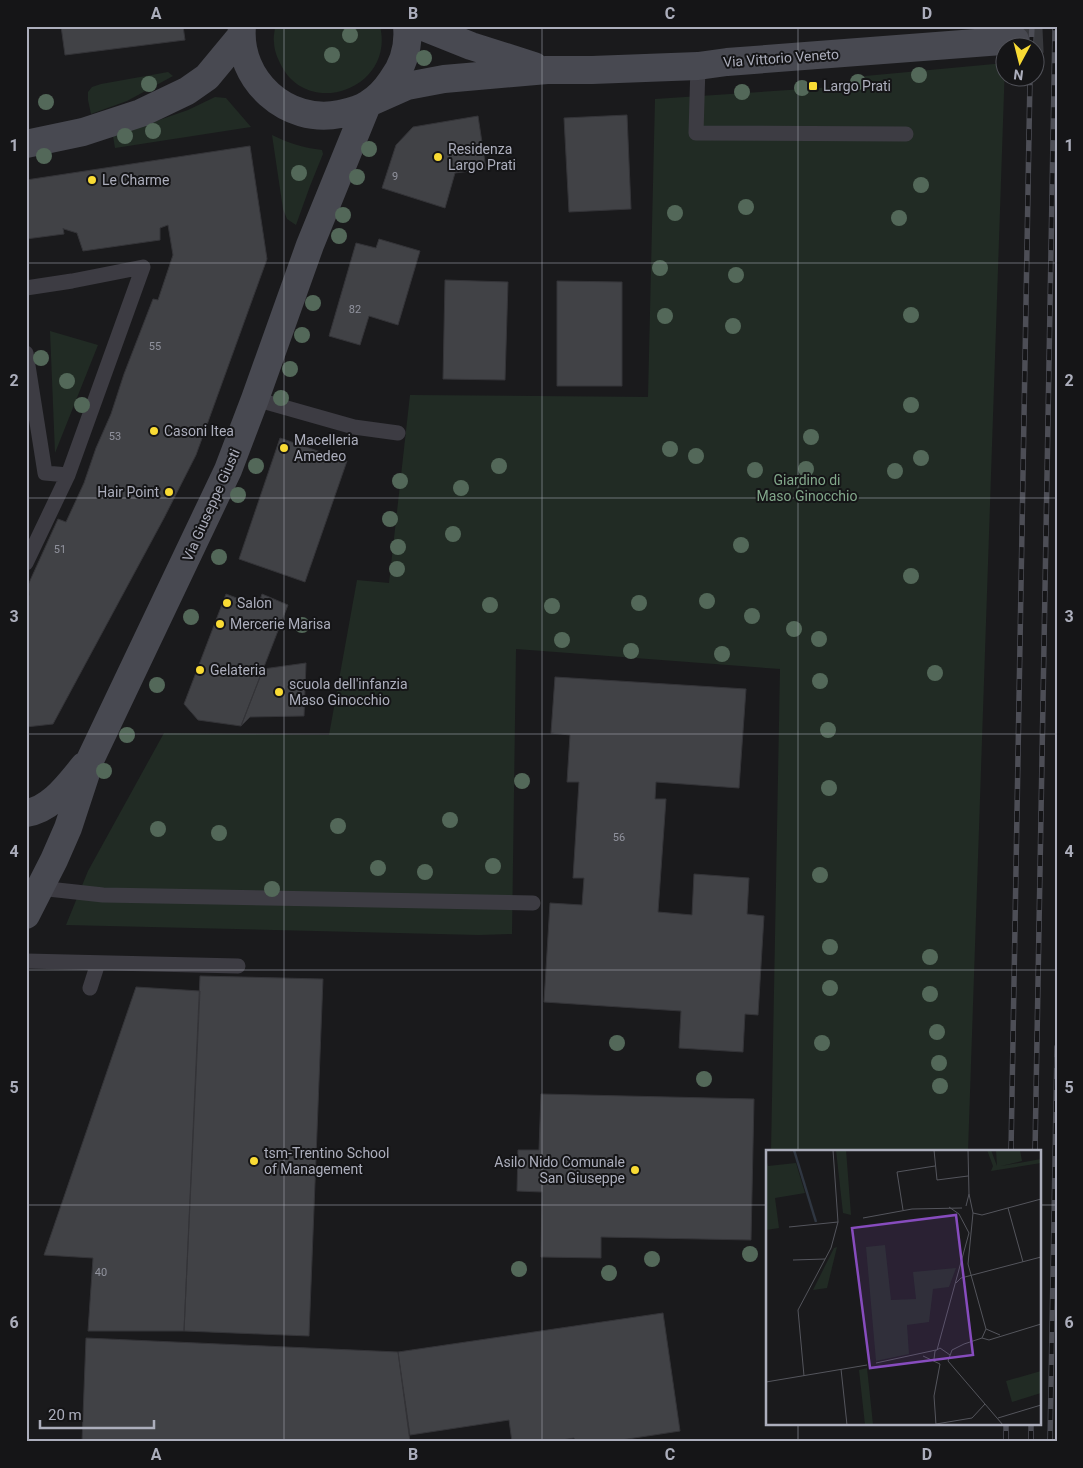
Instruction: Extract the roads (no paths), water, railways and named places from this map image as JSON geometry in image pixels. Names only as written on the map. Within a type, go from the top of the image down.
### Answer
[{"type":"street","points":[[369,104],[386,89],[398,72],[406,54],[407,26]]},
{"type":"street","name":"Via Vittorio Veneto","points":[[421,26],[471,46],[547,70]]},
{"type":"street","points":[[30,139],[83,132],[141,113],[187,91],[207,77],[242,31]]},
{"type":"street","name":"Via Vittorio Veneto","points":[[242,31],[246,60],[254,77],[268,94],[286,108],[308,115],[330,116],[350,112],[407,86],[444,79],[547,70],[698,66],[727,62],[996,41]]},
{"type":"street","name":"Via Giuseppe Giusti","points":[[26,915],[68,828],[91,758],[225,478],[256,398],[310,245],[369,104]]},
{"type":"street","name":"Via Giuseppe Giusti","points":[[26,813],[46,805],[62,792],[91,758]]},
{"type":"lane","points":[[698,66],[696,133],[906,134]]},
{"type":"lane","points":[[26,288],[143,267],[68,475],[26,563]]},
{"type":"lane","points":[[26,353],[45,472],[68,475]]},
{"type":"lane","points":[[256,398],[354,427],[398,433]]},
{"type":"lane","points":[[40,888],[103,895],[533,903]]},
{"type":"lane","points":[[26,961],[238,966]]},
{"type":"lane","points":[[90,988],[98,962]]},
{"type":"tunnel","points":[[1046,39],[1057,38]]},
{"type":"railway","points":[[1031,38],[1032,26]]},
{"type":"railway","points":[[1035,1150],[1055,26]]},
{"type":"railway","points":[[1011,1150],[1030,88]]},
{"type":"railway","points":[[1050,1442],[1057,1047]]},
{"type":"railway","points":[[1006,1426],[1006,1442]]},
{"type":"railway","points":[[1031,1426],[1031,1442]]},
{"type":"place","name":"Largo Prati","points":[[813,86]]},
{"type":"place","name":"Residenza Largo Prati","points":[[438,157]]},
{"type":"place","name":"Le Charme","points":[[92,180]]},
{"type":"place","name":"Casoni Itea","points":[[154,431]]},
{"type":"place","name":"Macelleria Amedeo","points":[[284,448]]},
{"type":"place","name":"Hair Point","points":[[169,492]]},
{"type":"place","name":"Salon","points":[[227,603]]},
{"type":"place","name":"Mercerie Marisa","points":[[220,624]]},
{"type":"place","name":"Gelateria","points":[[200,670]]},
{"type":"place","name":"scuola dell'infanzia Maso Ginocchio","points":[[279,692]]},
{"type":"place","name":"tsm-Trentino School of Management","points":[[254,1161]]},
{"type":"place","name":"Asilo Nido Comunale San Giuseppe","points":[[635,1170]]},
{"type":"park label","name":"Giardino di Maso Ginocchio","points":[[807,488]]}]
